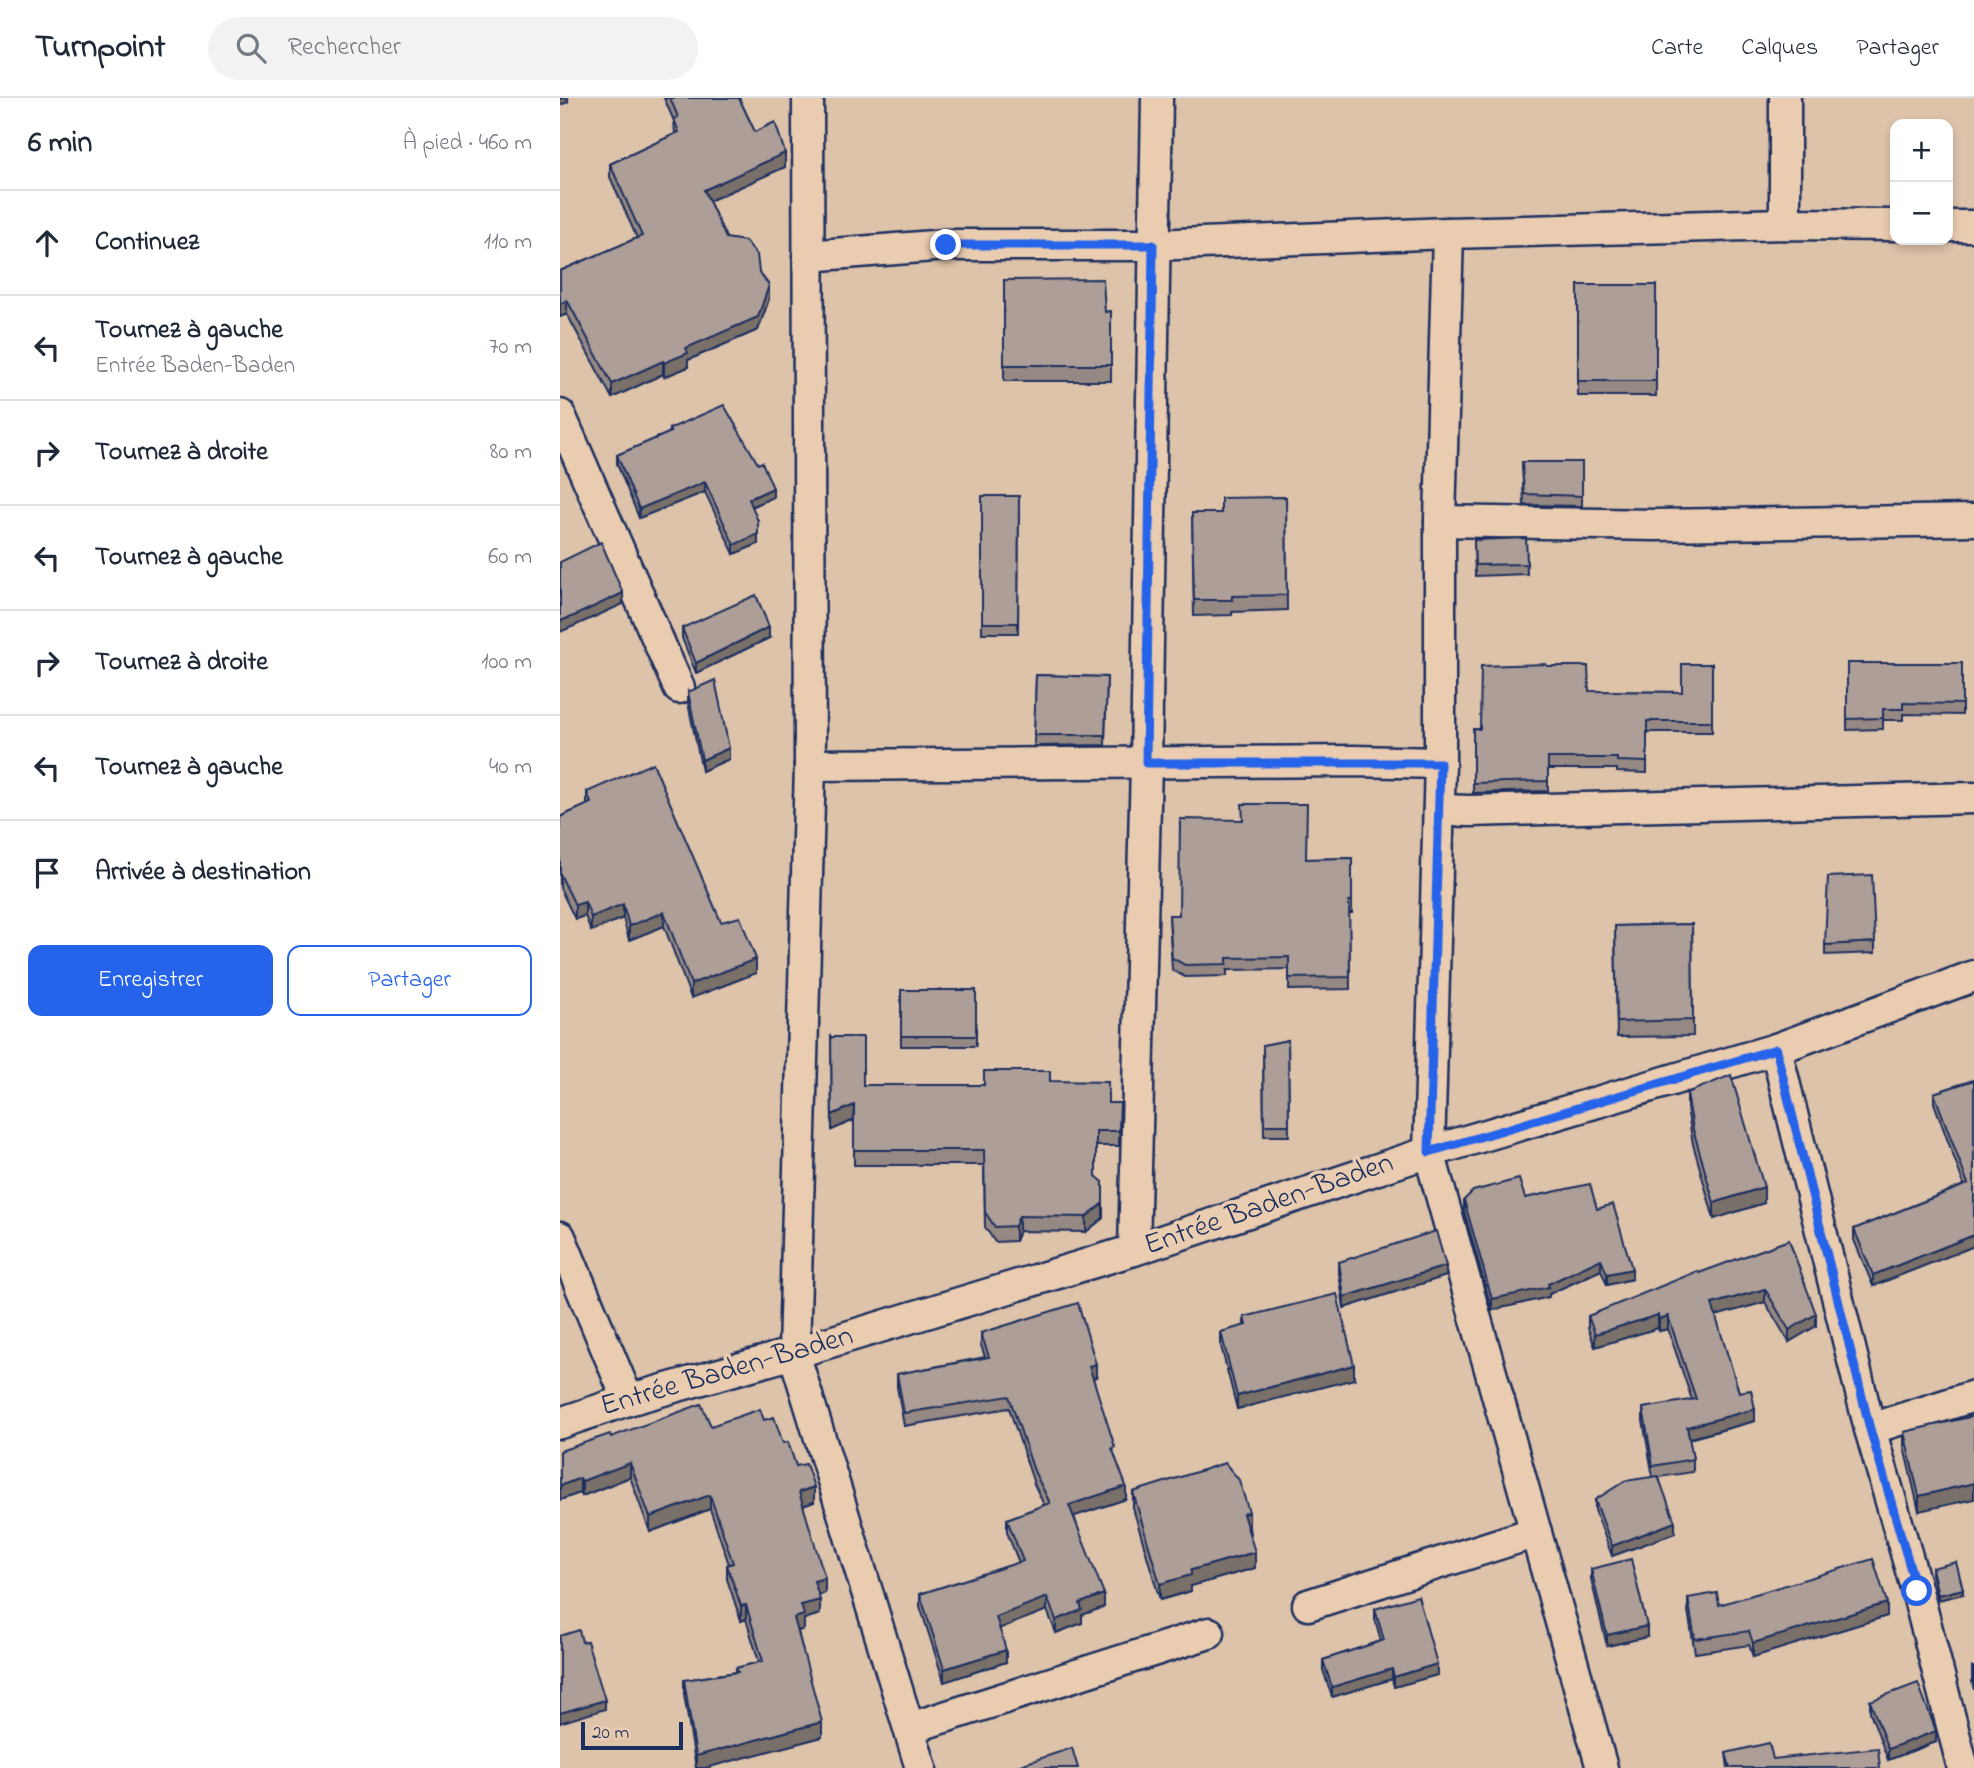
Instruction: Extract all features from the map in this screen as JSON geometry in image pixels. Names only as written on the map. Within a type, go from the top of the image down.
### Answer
[{"type":"street","points":[[808,98],[810,765],[794,1353],[921,1768]]},
{"type":"street","points":[[1135,1250],[1157,98]]},
{"type":"street","points":[[1785,98],[1785,224]]},
{"type":"street","points":[[808,256],[946,245],[1153,245],[1448,233],[1785,224],[1890,225]]},
{"type":"street","points":[[1953,226],[1974,226]]},
{"type":"street","points":[[1448,233],[1440,521],[1440,763],[1429,1152],[1602,1768]]},
{"type":"street","points":[[560,415],[679,688]]},
{"type":"street","points":[[1440,521],[1655,525],[1974,520]]},
{"type":"street","points":[[810,765],[1440,763]]},
{"type":"street","points":[[1438,810],[1974,798]]},
{"type":"street","name":"Entrée Baden-Baden","points":[[560,1423],[628,1400],[1135,1250],[1429,1152],[1776,1049],[1974,976]]},
{"type":"street","points":[[1776,1049],[1870,1429],[1917,1591],[1963,1768]]},
{"type":"street","points":[[560,1237],[628,1400]]},
{"type":"street","points":[[1870,1429],[1974,1396]]},
{"type":"street","points":[[1308,1605],[1536,1532]]},
{"type":"street","points":[[910,1728],[1209,1633]]},
{"type":"building","points":[[670,98],[739,98],[755,132],[775,122],[785,153],[704,190],[726,238],[745,241],[757,255],[759,272],[769,285],[758,317],[686,348],[688,353],[612,384],[567,300],[560,304],[560,271],[642,236],[610,164],[679,132],[674,119],[678,117]]},
{"type":"building","points":[[1103,279],[1105,312],[1111,311],[1111,365],[1004,365],[1004,280]]},
{"type":"building","points":[[1578,285],[1656,285],[1656,381],[1578,381]]},
{"type":"building","points":[[724,405],[758,464],[762,462],[773,488],[749,499],[758,521],[758,534],[734,545],[705,482],[639,509],[617,455]]},
{"type":"building","points":[[1522,462],[1582,462],[1582,496],[1524,494]]},
{"type":"building","points":[[982,496],[1019,496],[1018,623],[982,623]]},
{"type":"building","points":[[1286,497],[1287,595],[1194,600],[1192,513],[1221,513],[1221,498]]},
{"type":"building","points":[[1526,538],[1527,564],[1475,565],[1474,540]]},
{"type":"building","points":[[601,542],[623,593],[560,621],[560,562]]},
{"type":"building","points":[[756,595],[769,627],[696,663],[682,628]]},
{"type":"building","points":[[1847,663],[1962,663],[1962,704],[1903,703],[1903,709],[1883,709],[1883,718],[1847,719]]},
{"type":"building","points":[[1682,664],[1712,664],[1712,721],[1647,721],[1647,762],[1617,761],[1617,758],[1548,758],[1548,781],[1473,783],[1473,729],[1480,729],[1481,666],[1588,666],[1589,691],[1682,692]]},
{"type":"building","points":[[1036,675],[1107,677],[1105,735],[1034,735]]},
{"type":"building","points":[[715,680],[729,748],[702,760],[688,692]]},
{"type":"building","points":[[653,763],[721,922],[740,917],[756,959],[691,984],[664,912],[629,926],[623,904],[591,917],[585,902],[575,905],[560,874],[560,817],[591,803],[587,792]]},
{"type":"building","points":[[1242,804],[1307,804],[1306,859],[1352,858],[1352,901],[1349,901],[1350,977],[1289,978],[1289,957],[1227,958],[1227,964],[1185,965],[1172,958],[1169,915],[1179,915],[1180,819],[1243,820]]},
{"type":"building","points":[[1872,875],[1875,942],[1825,945],[1828,877]]},
{"type":"building","points":[[1692,924],[1693,1020],[1617,1022],[1615,926]]},
{"type":"building","points":[[901,990],[976,990],[976,1036],[901,1036]]},
{"type":"building","points":[[831,1037],[863,1037],[863,1085],[984,1085],[984,1071],[1050,1071],[1050,1081],[1108,1082],[1108,1103],[1120,1103],[1119,1131],[1096,1131],[1096,1176],[1103,1182],[1103,1203],[1086,1217],[1019,1216],[1015,1226],[995,1227],[985,1212],[984,1150],[854,1150],[854,1105],[832,1115]]},
{"type":"building","points":[[1288,1040],[1289,1125],[1264,1125],[1263,1045]]},
{"type":"building","points":[[1731,1075],[1764,1187],[1714,1203],[1693,1129],[1687,1093]]},
{"type":"building","points":[[1974,1080],[1974,1235],[1873,1275],[1854,1229],[1968,1184],[1934,1093]]},
{"type":"building","points":[[1519,1179],[1525,1198],[1590,1184],[1597,1209],[1613,1204],[1632,1269],[1607,1274],[1601,1259],[1548,1284],[1549,1287],[1492,1299],[1464,1200],[1473,1191]]},
{"type":"building","points":[[1436,1231],[1446,1266],[1344,1297],[1339,1262]]},
{"type":"building","points":[[1789,1240],[1816,1314],[1789,1330],[1765,1289],[1712,1304],[1739,1392],[1751,1390],[1755,1409],[1687,1427],[1693,1459],[1653,1466],[1643,1408],[1696,1399],[1668,1316],[1659,1319],[1658,1315],[1595,1334],[1588,1316],[1698,1271],[1699,1273]]},
{"type":"building","points":[[1337,1294],[1354,1365],[1237,1396],[1221,1332],[1246,1325],[1244,1317]]},
{"type":"building","points":[[1078,1303],[1096,1364],[1089,1366],[1115,1447],[1112,1448],[1126,1486],[1069,1505],[1104,1594],[1080,1603],[1082,1610],[1056,1620],[1047,1597],[996,1617],[1006,1650],[944,1669],[920,1594],[1023,1561],[1007,1519],[1050,1503],[1034,1471],[1009,1396],[904,1413],[897,1374],[989,1357],[981,1333]]},
{"type":"building","points":[[701,1404],[711,1426],[760,1409],[764,1420],[774,1417],[783,1443],[788,1442],[796,1466],[806,1464],[814,1487],[799,1492],[825,1578],[814,1581],[820,1600],[801,1605],[804,1615],[794,1618],[822,1722],[696,1756],[684,1680],[738,1672],[736,1668],[763,1661],[746,1605],[741,1606],[727,1565],[733,1563],[710,1495],[650,1517],[630,1463],[582,1481],[580,1478],[560,1486],[560,1451],[610,1434],[611,1437]]},
{"type":"building","points":[[1974,1416],[1974,1483],[1919,1496],[1904,1432]]},
{"type":"building","points":[[1225,1463],[1239,1480],[1249,1512],[1243,1514],[1255,1552],[1191,1570],[1191,1575],[1160,1584],[1133,1492]]},
{"type":"building","points":[[1658,1476],[1675,1522],[1612,1546],[1595,1500],[1625,1481]]},
{"type":"building","points":[[1631,1559],[1647,1626],[1607,1635],[1591,1569]]},
{"type":"building","points":[[1873,1559],[1887,1603],[1753,1643],[1749,1631],[1695,1639],[1688,1598],[1717,1593],[1719,1605]]},
{"type":"building","points":[[1956,1562],[1963,1589],[1938,1595],[1932,1568]]},
{"type":"building","points":[[1418,1596],[1437,1664],[1394,1677],[1392,1669],[1332,1687],[1323,1660],[1384,1640],[1375,1609]]},
{"type":"building","points":[[579,1630],[582,1642],[587,1641],[605,1700],[560,1713],[560,1636]]},
{"type":"building","points":[[1918,1683],[1936,1731],[1888,1749],[1870,1701]]},
{"type":"building","points":[[1769,1743],[1773,1759],[1878,1748],[1880,1768],[1729,1768],[1726,1753]]},
{"type":"building","points":[[1072,1748],[1078,1768],[1014,1768],[1014,1767]]},
{"type":"route","points":[[946,245],[1153,245],[1146,763],[1440,763],[1429,1152],[1776,1049],[1870,1429],[1917,1591]]}]
